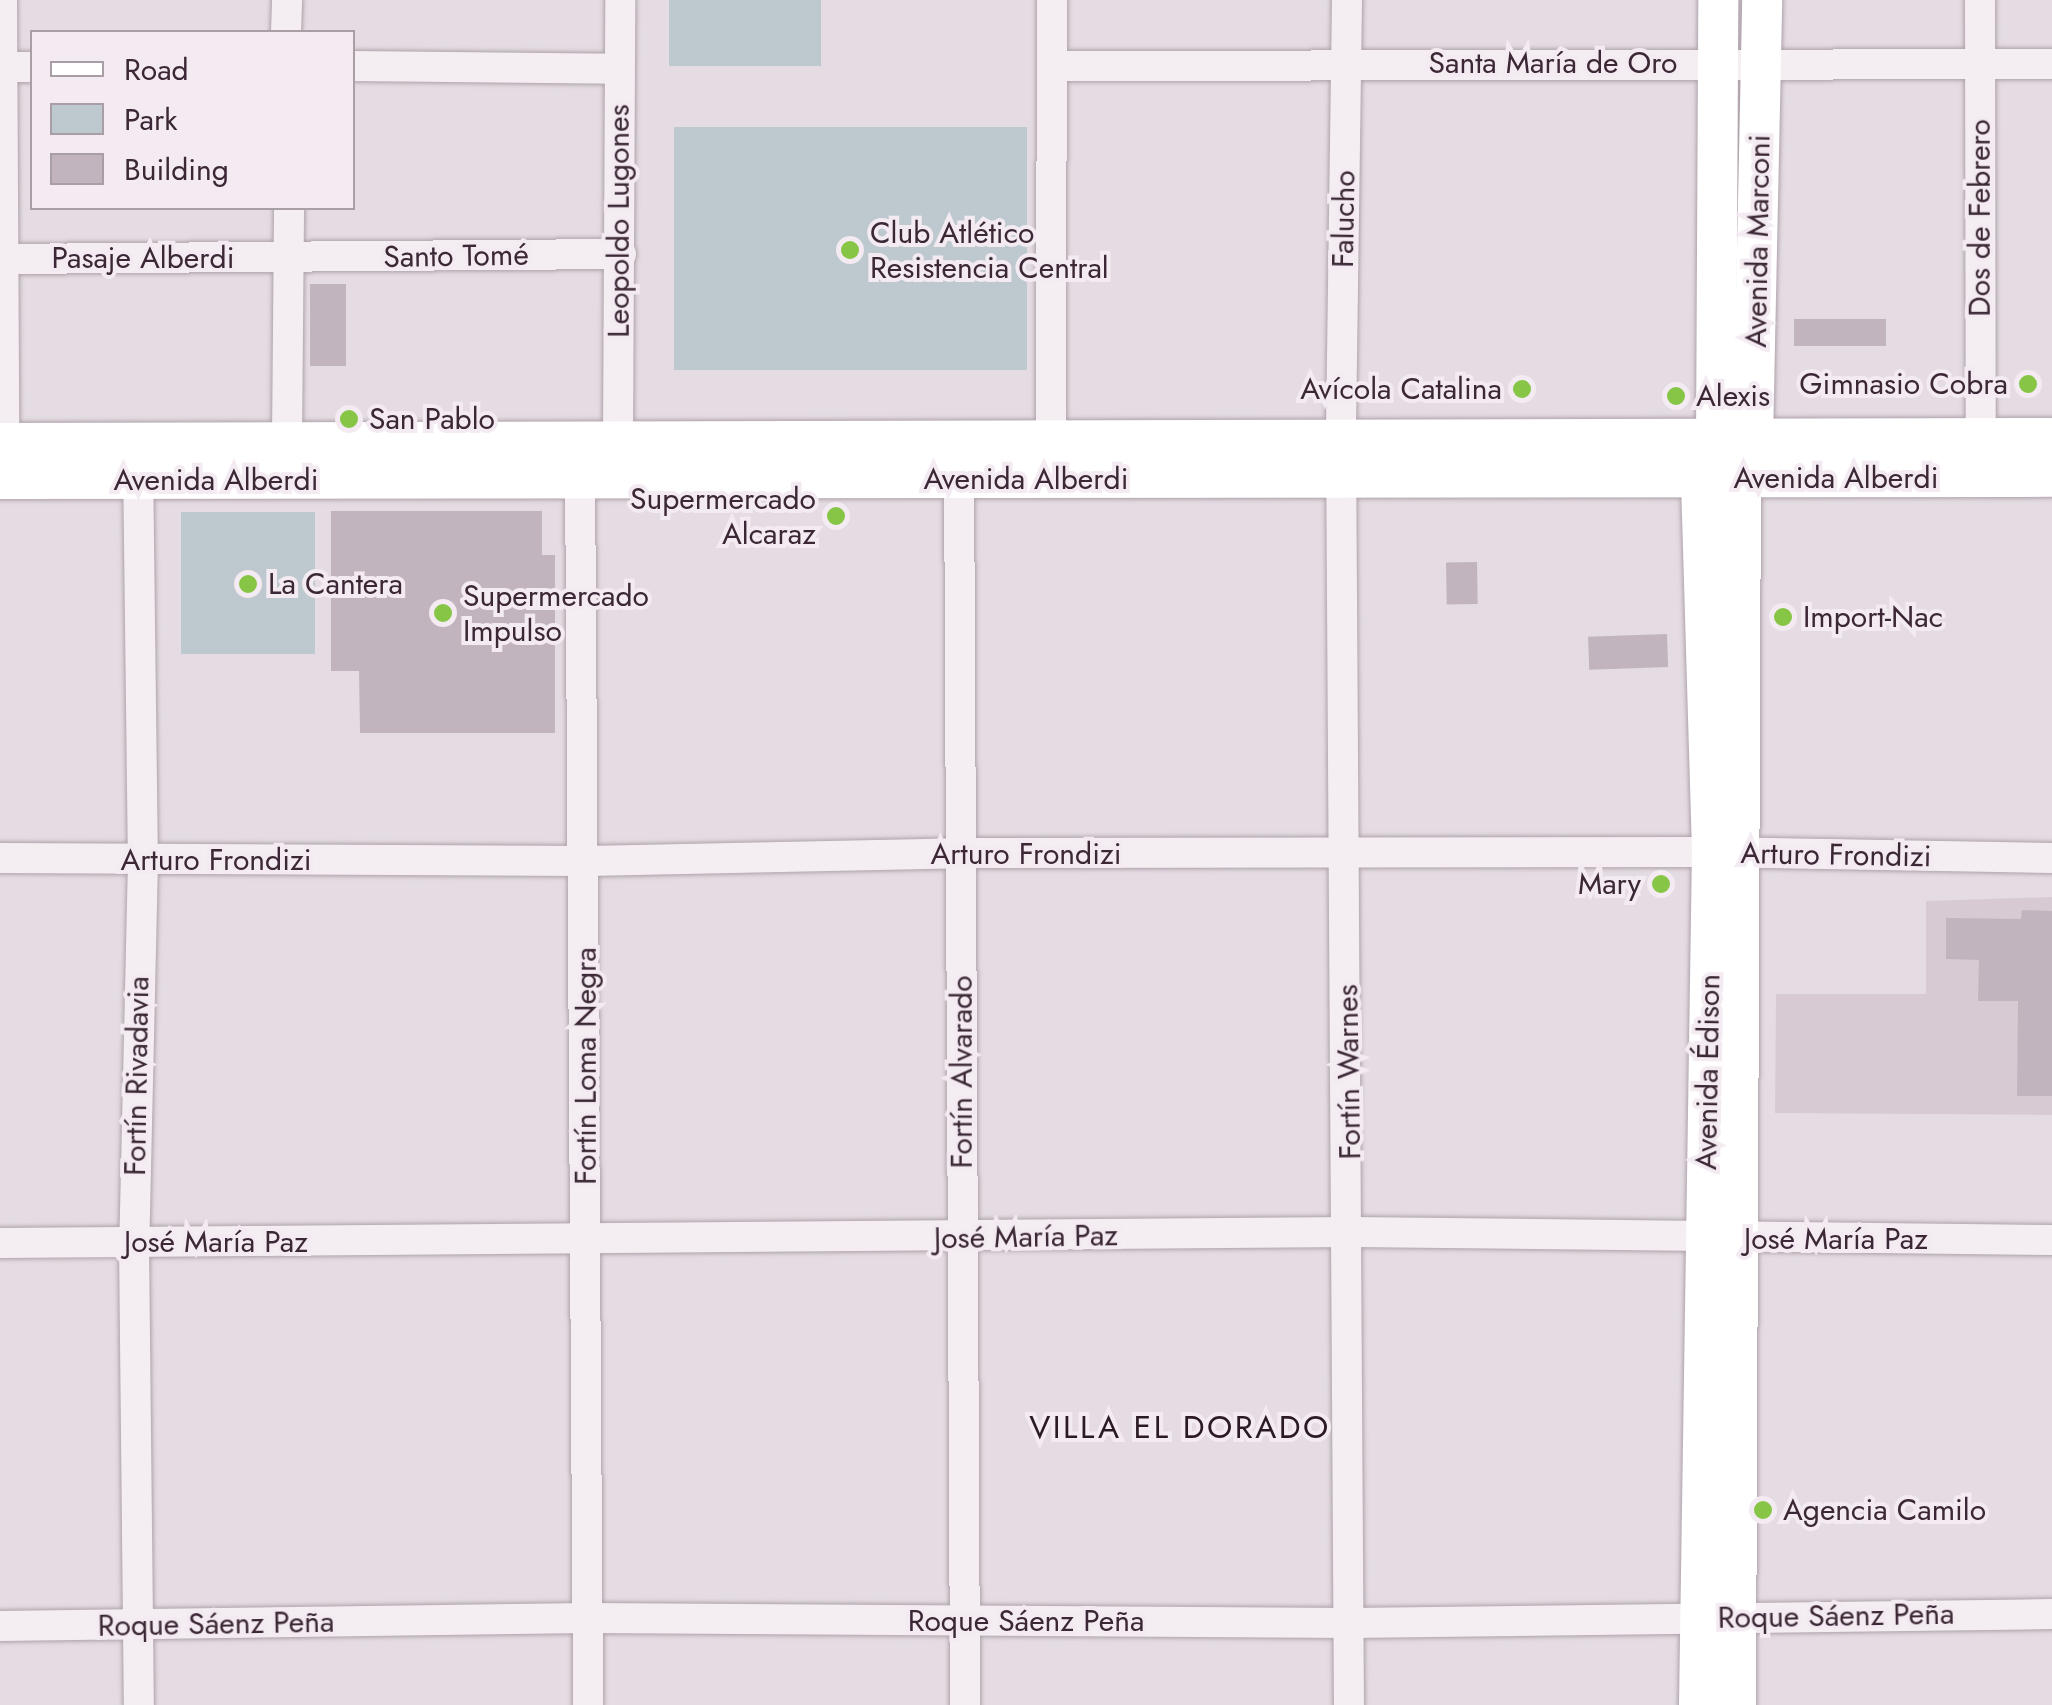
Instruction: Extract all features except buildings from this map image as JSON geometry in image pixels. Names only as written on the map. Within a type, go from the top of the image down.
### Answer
[{"type":"main road","name":"Avenida Marconi","points":[[1718,0],[1723,452]]},
{"type":"main road","name":"Avenida Marconi","points":[[1723,452],[1763,62],[1762,0]]},
{"type":"main road","name":"Avenida Alberdi","points":[[138,464],[287,442],[618,443],[959,459],[1051,479],[1343,458],[1723,452],[1981,436],[2052,438]]},
{"type":"main road","name":"Avenida Alberdi","points":[[1,455],[138,464],[580,480],[959,459],[1051,437],[1343,458]]},
{"type":"main road","name":"Avenida Alberdi","points":[[1723,452],[1742,481],[2052,477]]},
{"type":"main road","name":"Avenida Édison","points":[[1698,1705],[1718,1617],[1727,853],[1723,452]]},
{"type":"main road","name":"Avenida Édison","points":[[1727,853],[1742,481]]},
{"type":"main road","name":"Avenida Édison","points":[[1718,1617],[1736,1705]]},
{"type":"street","points":[[1,455],[12,67],[2,0]]},
{"type":"street","points":[[286,0],[286,30]]},
{"type":"street","name":"Leopoldo Lugones","points":[[618,443],[620,0]]},
{"type":"street","points":[[1051,479],[1052,0]]},
{"type":"street","name":"Falucho","points":[[1343,458],[1346,0]]},
{"type":"street","name":"Dos de Febrero","points":[[1980,0],[1981,436]]},
{"type":"street","name":"Santa María de Oro","points":[[1054,66],[2052,64]]},
{"type":"street","points":[[355,66],[619,69]]},
{"type":"street","points":[[287,442],[289,210]]},
{"type":"street","name":"Santo Tomé","points":[[290,258],[621,254]]},
{"type":"street","name":"Pasaje Alberdi","points":[[4,255],[290,258]]},
{"type":"street","points":[[580,480],[618,443]]},
{"type":"street","name":"Fortín Warnes","points":[[1343,458],[1351,1232],[1345,1279],[1350,1705]]},
{"type":"street","name":"Fortín Alvarado","points":[[959,459],[965,1705]]},
{"type":"street","name":"Fortín Rivadavia","points":[[138,464],[142,860],[134,1243],[140,1705]]},
{"type":"street","name":"Fortín Loma Negra","points":[[580,480],[587,861],[588,1705]]},
{"type":"street","name":"Arturo Frondizi","points":[[0,858],[587,861],[962,853],[1727,853],[2052,858]]},
{"type":"street","name":"José María Paz","points":[[0,1243],[962,1239],[1351,1232],[2052,1240]]},
{"type":"street","name":"Roque Sáenz Peña","points":[[0,1626],[588,1618],[1350,1623],[2052,1614]]},
{"type":"shaded area","points":[[2052,897],[2052,1115],[1775,1113],[1776,994],[1926,994],[1926,901]]},
{"type":"green space","points":[[669,0],[821,0],[821,66],[669,66]]},
{"type":"green space","name":"Club Atlético Resistencia Central","points":[[674,127],[1027,127],[1027,370],[674,370]]},
{"type":"green space","name":"La Cantera","points":[[181,512],[315,512],[315,654],[181,654]]},
{"type":"place","name":"Club Atlético Resistencia Central","points":[[850,250]]},
{"type":"place","name":"Gimnasio Cobra","points":[[2028,384]]},
{"type":"place","name":"Avícola Catalina","points":[[1522,389]]},
{"type":"place","name":"Alexis","points":[[1676,396]]},
{"type":"place","name":"San Pablo","points":[[349,419]]},
{"type":"place","name":"Supermercado Alcaraz","points":[[836,516]]},
{"type":"place","name":"La Cantera","points":[[248,584]]},
{"type":"place","name":"Supermercado Impulso","points":[[443,613]]},
{"type":"place","name":"Import-Nac","points":[[1783,617]]},
{"type":"place","name":"Mary","points":[[1661,884]]},
{"type":"place","name":"Agencia Camilo","points":[[1763,1510]]},
{"type":"district","name":"VILLA EL DORADO","points":[[1180,1427]]}]
